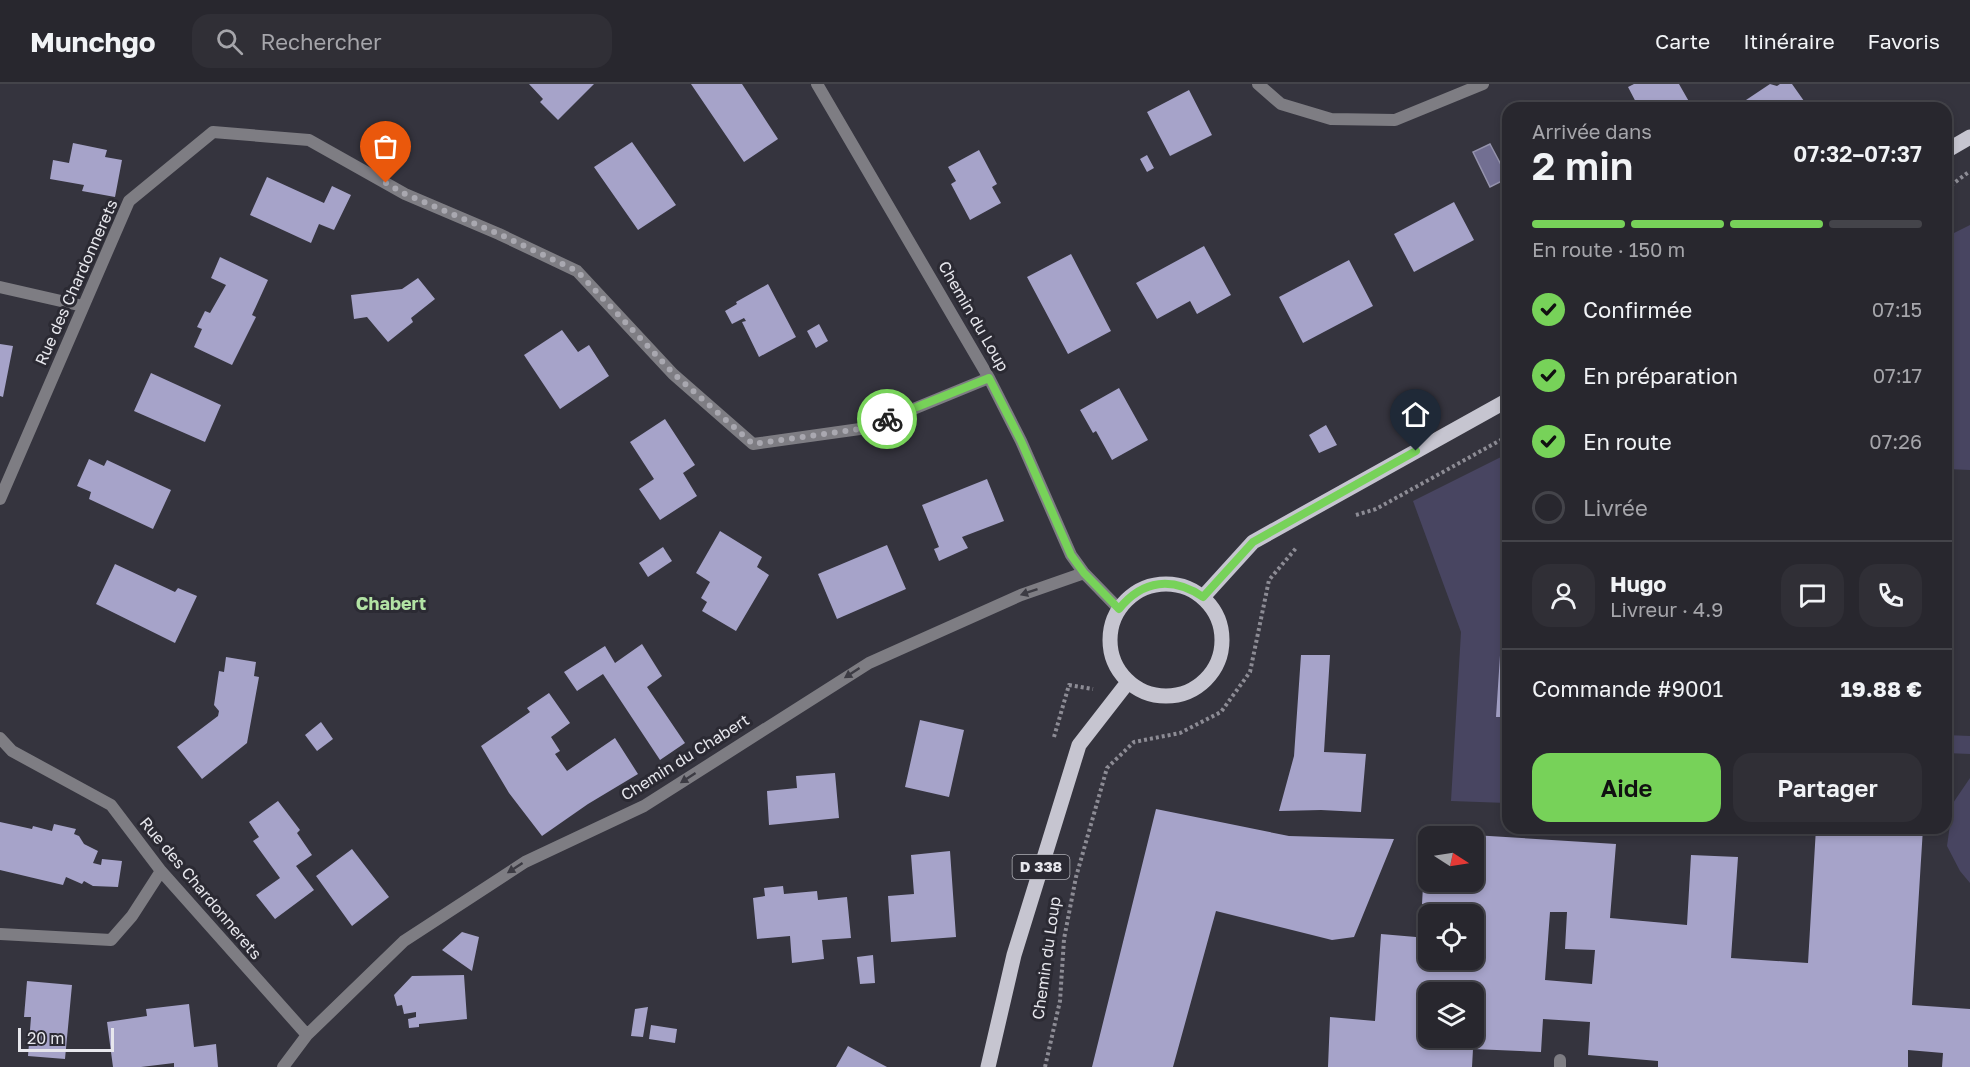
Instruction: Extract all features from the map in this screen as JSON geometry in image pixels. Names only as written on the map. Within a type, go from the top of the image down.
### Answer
[{"type":"main road","points":[[1952,148],[1970,137]]},
{"type":"main road","points":[[1203,597],[1253,542],[1502,403]]},
{"type":"main road","points":[[1170,583],[1182,586],[1203,597],[1214,610],[1222,638],[1221,651],[1212,671],[1198,686],[1178,695],[1158,696],[1128,682],[1114,662],[1109,644],[1111,627],[1119,609],[1136,592],[1155,584],[1170,583]]},
{"type":"main road","name":"Chemin du Loup","points":[[988,1067],[1014,955],[1079,745],[1128,682]]},
{"type":"street","name":"Chemin du Loup","points":[[817,84],[989,378],[1021,441],[1071,555],[1084,573],[1119,609]]},
{"type":"street","points":[[1258,84],[1281,104],[1331,119],[1395,120],[1484,84]]},
{"type":"street","name":"Rue des Chardonnerets","points":[[0,499],[129,201],[213,132],[309,141],[405,194],[499,234],[577,271],[674,374],[753,444],[867,428],[989,378]]},
{"type":"street","points":[[0,287],[83,306]]},
{"type":"street","name":"Chemin du Chabert","points":[[282,1067],[307,1035],[404,941],[525,862],[644,806],[868,663],[1021,595],[1084,573]]},
{"type":"street","name":"Rue des Chardonnerets","points":[[0,738],[12,751],[111,805],[161,871],[307,1035]]},
{"type":"street","points":[[0,934],[111,940],[132,916],[161,871]]},
{"type":"path","points":[[1952,184],[1970,171]]},
{"type":"path","points":[[1346,517],[1376,509],[1502,439]]},
{"type":"path","name":"Chemin du Loup","points":[[1045,1067],[1060,1001],[1064,939],[1076,877],[1107,768],[1134,742],[1180,734],[1221,712],[1250,672],[1269,580],[1299,544]]},
{"type":"shaded area","points":[[1490,144],[1502,167],[1502,181],[1490,187],[1473,152]]},
{"type":"shaded area","points":[[1970,225],[1970,470],[1952,469],[1952,234]]},
{"type":"shaded area","points":[[1502,456],[1502,803],[1451,801],[1461,632],[1413,501]]},
{"type":"shaded area","points":[[1952,735],[1970,736],[1970,754],[1952,753]]},
{"type":"shaded area","points":[[1970,778],[1970,883],[1960,871],[1947,846],[1949,834],[1952,834],[1953,803]]},
{"type":"building","points":[[529,84],[594,84],[558,120],[540,102],[543,99]]},
{"type":"building","points":[[691,84],[742,84],[778,139],[744,162]]},
{"type":"building","points":[[1634,84],[1679,84],[1689,102],[1636,102],[1628,87]]},
{"type":"building","points":[[1770,84],[1777,86],[1792,84],[1805,102],[1743,102]]},
{"type":"building","points":[[1189,90],[1212,135],[1170,156],[1147,112]]},
{"type":"building","points":[[632,142],[676,205],[638,230],[594,167]]},
{"type":"building","points":[[73,143],[107,150],[105,157],[122,160],[115,197],[82,191],[84,185],[50,179],[53,160],[69,163]]},
{"type":"building","points":[[979,150],[997,184],[992,187],[1001,203],[970,220],[951,184],[956,181],[948,167]]},
{"type":"building","points":[[1147,155],[1154,168],[1147,172],[1140,159]]},
{"type":"building","points":[[267,177],[324,203],[332,186],[351,195],[334,230],[319,224],[311,243],[250,215]]},
{"type":"building","points":[[1454,202],[1474,240],[1414,272],[1394,234]]},
{"type":"building","points":[[1204,246],[1231,295],[1197,314],[1190,301],[1157,319],[1136,283]]},
{"type":"building","points":[[1071,254],[1111,331],[1068,354],[1027,277]]},
{"type":"building","points":[[220,257],[268,280],[252,315],[256,317],[232,365],[194,347],[202,329],[197,327],[205,311],[210,313],[226,285],[211,278]]},
{"type":"building","points":[[1349,260],[1373,306],[1303,343],[1279,297]]},
{"type":"building","points":[[418,278],[435,299],[411,318],[413,322],[388,342],[367,317],[354,319],[351,295],[402,289]]},
{"type":"building","points":[[768,284],[796,337],[759,357],[742,322],[746,321],[744,318],[732,324],[725,311]]},
{"type":"building","points":[[819,324],[828,341],[816,348],[807,331]]},
{"type":"building","points":[[562,330],[578,352],[589,345],[609,376],[560,409],[524,355]]},
{"type":"building","points":[[0,344],[13,346],[3,397],[0,396]]},
{"type":"building","points":[[151,373],[221,405],[205,442],[134,411]]},
{"type":"building","points":[[1119,388],[1148,440],[1112,460],[1096,431],[1093,433],[1080,410]]},
{"type":"building","points":[[665,419],[695,465],[683,473],[697,496],[660,520],[639,489],[654,479],[630,442]]},
{"type":"building","points":[[1326,425],[1337,445],[1319,453],[1309,435]]},
{"type":"building","points":[[89,459],[104,466],[107,460],[171,490],[153,529],[89,499],[91,492],[77,486]]},
{"type":"building","points":[[987,479],[1004,521],[962,537],[968,548],[939,561],[934,549],[939,547],[922,505]]},
{"type":"building","points":[[720,531],[762,557],[757,567],[769,575],[736,631],[702,611],[707,602],[701,598],[710,582],[696,573]]},
{"type":"building","points":[[887,545],[906,589],[837,619],[818,574]]},
{"type":"building","points":[[663,547],[672,561],[648,577],[639,563]]},
{"type":"building","points":[[115,564],[175,592],[178,588],[197,596],[175,643],[96,604]]},
{"type":"building","points":[[1501,640],[1502,717],[1496,717]]},
{"type":"building","points":[[642,644],[662,676],[647,687],[685,743],[660,760],[603,674],[577,691],[564,672],[605,646],[615,663]]},
{"type":"building","points":[[1301,655],[1330,655],[1324,752],[1366,754],[1361,812],[1279,811],[1294,756]]},
{"type":"building","points":[[226,657],[256,662],[254,676],[259,677],[247,743],[202,779],[177,747],[218,716],[219,711],[214,705],[219,671],[224,672]]},
{"type":"building","points":[[549,693],[570,723],[551,737],[560,751],[555,754],[567,771],[615,738],[638,774],[588,804],[542,836],[509,793],[481,746],[530,712],[527,708]]},
{"type":"building","points":[[920,720],[964,730],[949,797],[905,787]]},
{"type":"building","points":[[321,722],[333,739],[317,751],[305,735]]},
{"type":"building","points":[[835,773],[839,818],[769,825],[767,791],[797,788],[796,776]]},
{"type":"building","points":[[278,801],[300,830],[297,833],[312,855],[296,866],[314,890],[275,919],[256,895],[280,878],[253,841],[259,837],[249,822]]},
{"type":"building","points":[[1156,809],[1289,836],[1394,839],[1354,937],[1332,940],[1216,911],[1173,1067],[1092,1067]]},
{"type":"building","points":[[0,822],[52,831],[54,824],[76,829],[74,834],[79,836],[84,844],[98,851],[93,863],[101,865],[102,859],[122,861],[118,887],[93,886],[84,881],[82,884],[66,877],[63,885],[0,870]]},
{"type":"building","points":[[1816,834],[1923,834],[1912,1005],[1970,1009],[1970,1067],[1942,1067],[1943,1053],[1908,1050],[1908,1067],[1658,1067],[1658,1061],[1588,1055],[1590,1022],[1543,1019],[1541,1052],[1473,1049],[1472,1067],[1328,1067],[1330,1017],[1375,1021],[1381,934],[1416,937],[1418,928],[1418,970],[1484,970],[1484,904],[1422,904],[1423,892],[1484,892],[1484,836],[1616,844],[1610,918],[1687,925],[1691,855],[1738,857],[1731,958],[1808,963]],"holes":[[[1550,912],[1567,912],[1565,949],[1595,950],[1592,984],[1545,980]]]},
{"type":"building","points":[[352,849],[389,897],[352,926],[316,876]]},
{"type":"building","points":[[950,851],[956,937],[891,942],[888,896],[914,894],[911,855]]},
{"type":"building","points":[[783,886],[784,894],[817,891],[818,900],[847,897],[851,938],[822,940],[824,959],[792,963],[790,936],[757,939],[753,898],[765,896],[764,888]]},
{"type":"building","points":[[462,932],[479,937],[472,971],[442,950]]},
{"type":"building","points":[[873,955],[875,983],[860,984],[857,957]]},
{"type":"building","points":[[464,975],[467,1019],[419,1024],[419,1027],[409,1028],[408,1019],[416,1017],[416,1012],[404,1014],[402,1005],[397,1006],[394,995],[412,976]]},
{"type":"building","points":[[27,981],[72,985],[65,1059],[28,1056],[31,1017],[24,1017]]},
{"type":"building","points":[[189,1004],[194,1047],[216,1044],[218,1067],[174,1067],[174,1063],[141,1067],[113,1067],[107,1022],[147,1016],[146,1009]]},
{"type":"building","points":[[648,1007],[643,1037],[631,1036],[635,1009]]},
{"type":"building","points":[[651,1025],[677,1029],[675,1043],[649,1039]]},
{"type":"building","points":[[848,1046],[872,1059],[887,1067],[836,1067]]},
{"type":"way so far","points":[[386,183],[405,194],[499,234],[577,271],[674,374],[753,444],[867,428],[887,419]]},
{"type":"district","name":"Chabert","points":[[391,604]]},
{"type":"route","points":[[887,419],[989,378],[1021,441],[1071,555],[1084,573],[1119,609],[1136,592],[1155,584],[1170,583],[1182,586],[1203,597],[1253,542],[1416,451]]}]
